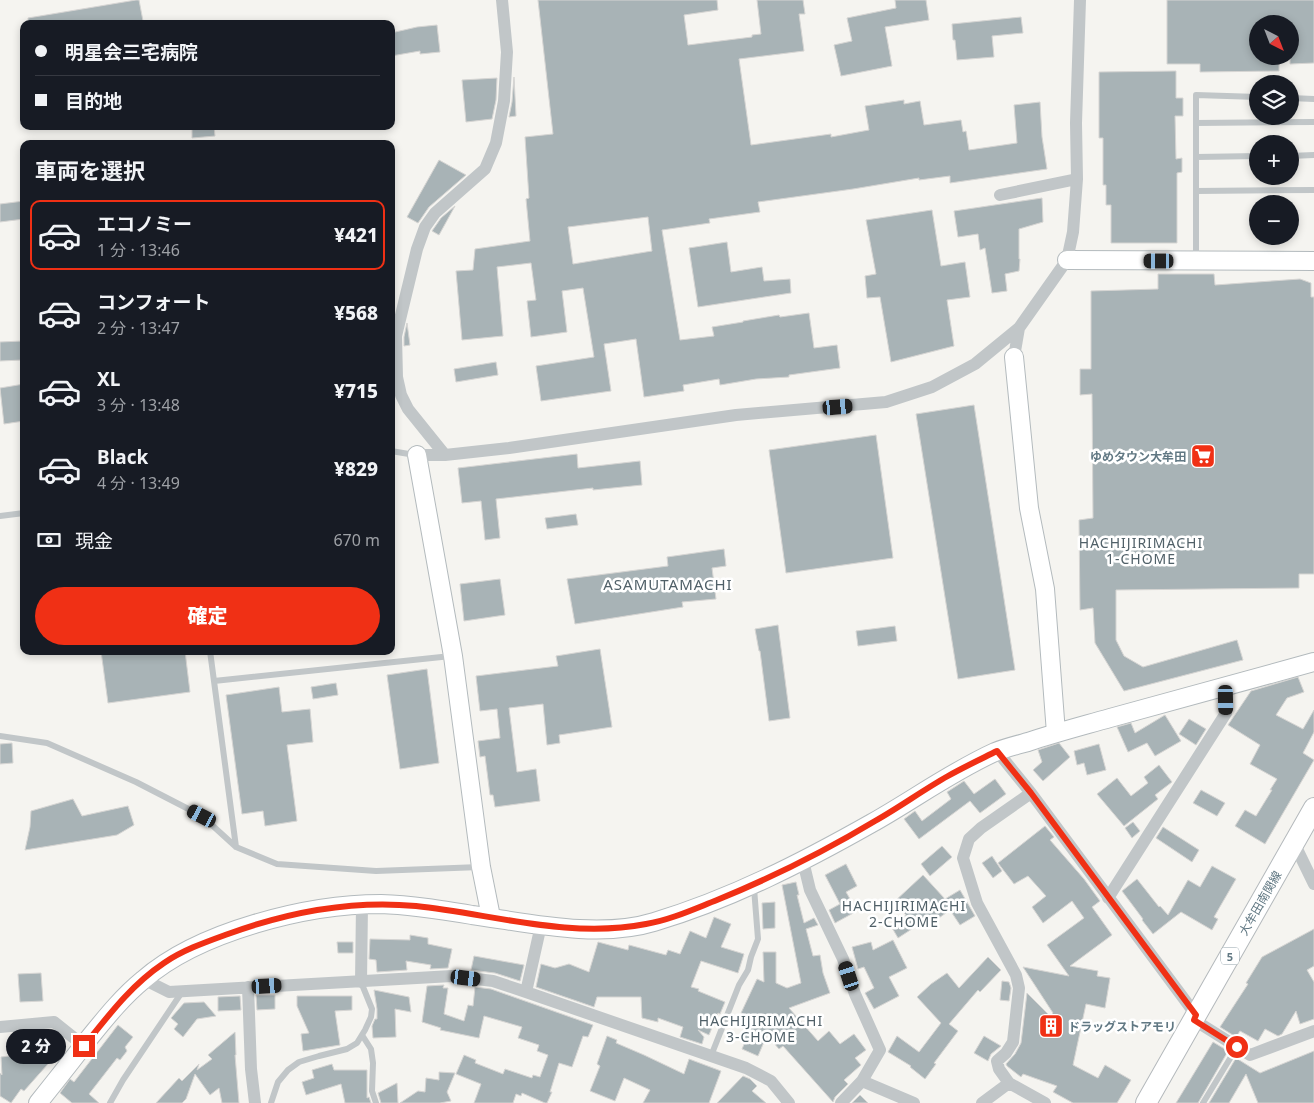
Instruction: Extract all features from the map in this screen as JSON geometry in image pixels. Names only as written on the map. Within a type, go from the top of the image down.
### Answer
[{"type":"main road","name":"大牟田南関線","points":[[1146,1103],[1314,808]]},
{"type":"street","points":[[445,455],[408,409],[401,395],[397,377],[396,336],[417,249],[425,227],[435,213],[484,169],[496,143],[504,101],[507,52],[502,0]]},
{"type":"street","points":[[491,917],[481,867],[453,656],[417,456],[509,448],[736,415],[886,402],[932,387],[975,364],[1019,328],[1067,260],[1073,232],[1077,179],[1076,123],[1080,0]]},
{"type":"street","points":[[1000,195],[1077,179]]},
{"type":"street","points":[[1067,260],[1314,261]]},
{"type":"street","points":[[1019,328],[1014,357],[1028,508],[1045,589],[1056,733]]},
{"type":"street","points":[[38,1103],[118,1004],[143,979],[165,963],[202,943],[244,928],[336,906],[380,904],[416,906],[541,925],[589,929],[618,929],[649,924],[735,893],[802,861],[875,822],[948,776],[997,751],[1314,662]]},
{"type":"street","points":[[1108,898],[1226,713],[1226,686]]},
{"type":"street","points":[[997,751],[1031,793],[1195,1018],[1250,1055],[1314,1031]]},
{"type":"street","points":[[1031,793],[981,828],[969,839],[963,858],[977,904],[1016,976],[1020,988],[1014,1042],[1006,1054],[997,1061],[1009,1084],[1045,1103]]},
{"type":"street","points":[[1294,843],[1314,884]]},
{"type":"street","points":[[802,861],[810,890],[843,959],[854,994],[880,1050],[862,1081],[841,1103]]},
{"type":"street","points":[[361,982],[362,905]]},
{"type":"street","points":[[526,992],[541,925]]},
{"type":"street","points":[[143,979],[169,992],[452,976],[492,982],[746,1068],[771,1080],[789,1103]]},
{"type":"street","points":[[248,987],[251,1069],[255,1103]]},
{"type":"street","points":[[0,1027],[54,1022],[84,1046]]},
{"type":"street","points":[[862,1081],[914,1103]]},
{"type":"street","points":[[982,1103],[1009,1084]]},
{"type":"lane","points":[[1196,261],[1196,95],[1249,97]]},
{"type":"lane","points":[[1299,98],[1314,99]]},
{"type":"lane","points":[[1196,123],[1314,122]]},
{"type":"lane","points":[[1299,156],[1314,155]]},
{"type":"lane","points":[[1196,157],[1249,156]]},
{"type":"lane","points":[[1196,190],[1314,190]]},
{"type":"lane","points":[[395,452],[417,456]]},
{"type":"lane","points":[[0,516],[20,514]]},
{"type":"lane","points":[[211,655],[236,847]]},
{"type":"lane","points":[[214,681],[453,656]]},
{"type":"lane","points":[[0,736],[46,744],[136,782],[202,816],[236,847],[277,864],[376,871],[481,867]]},
{"type":"lane","points":[[711,1056],[739,985],[748,970],[750,957],[758,939],[754,888]]},
{"type":"lane","points":[[271,1103],[278,1082],[288,1070],[299,1062],[347,1049],[357,1043],[371,1017],[372,1009],[361,982]]},
{"type":"lane","points":[[110,1103],[123,1080],[182,992]]},
{"type":"lane","points":[[362,1035],[371,1049],[373,1063],[372,1091],[376,1103]]},
{"type":"lane","points":[[1204,1103],[1237,1047]]},
{"type":"building","points":[[139,0],[143,20],[28,20],[28,18]]},
{"type":"building","points":[[538,0],[717,0],[718,10],[684,15],[688,45],[752,37],[752,35],[761,34],[757,0],[803,0],[805,14],[799,14],[804,51],[739,59],[751,145],[831,134],[831,137],[869,130],[865,106],[904,100],[904,104],[920,101],[924,125],[961,120],[963,132],[966,131],[969,150],[1017,143],[1014,105],[1040,102],[1042,137],[1047,169],[950,183],[950,176],[919,180],[919,178],[758,202],[760,212],[709,219],[710,223],[662,230],[680,340],[714,336],[712,327],[779,315],[780,317],[809,313],[814,348],[837,345],[840,368],[789,375],[789,377],[756,379],[720,385],[719,379],[683,385],[684,391],[644,397],[636,339],[604,344],[611,391],[541,401],[536,366],[594,357],[583,288],[562,291],[567,332],[531,337],[527,301],[536,300],[531,263],[497,267],[503,336],[462,340],[456,271],[473,270],[475,249],[530,241],[526,199],[529,198],[525,137],[553,134]],"holes":[[[648,217],[652,251],[573,264],[568,227]]]},
{"type":"building","points":[[895,0],[926,0],[929,20],[885,27],[892,66],[841,76],[834,45],[852,41],[847,18],[896,8]]},
{"type":"building","points":[[1167,0],[1314,0],[1314,63],[1299,64],[1299,15],[1249,15],[1249,65],[1279,65],[1279,71],[1200,72],[1200,64],[1167,64]]},
{"type":"building","points":[[1021,17],[1023,33],[992,36],[994,57],[957,60],[952,24]]},
{"type":"building","points":[[437,25],[440,52],[420,54],[420,51],[395,55],[395,32]]},
{"type":"building","points":[[1176,71],[1176,98],[1183,98],[1183,116],[1175,116],[1176,159],[1182,158],[1182,172],[1177,173],[1177,243],[1111,243],[1111,205],[1106,205],[1106,185],[1103,185],[1103,138],[1099,138],[1099,72]]},
{"type":"building","points":[[514,77],[516,116],[509,117],[512,102]]},
{"type":"building","points":[[497,78],[496,100],[492,119],[466,122],[462,80]]},
{"type":"building","points":[[192,130],[214,130],[215,136],[192,138]]},
{"type":"building","points":[[439,160],[466,175],[429,207],[418,223],[407,217]]},
{"type":"building","points":[[1042,198],[1043,222],[1019,229],[1019,271],[1005,274],[1007,291],[992,293],[985,248],[980,250],[978,234],[958,237],[954,211]]},
{"type":"building","points":[[20,202],[20,220],[0,222],[0,204]]},
{"type":"building","points":[[455,206],[439,235],[432,231],[441,218]]},
{"type":"building","points":[[932,210],[941,266],[965,262],[970,297],[947,300],[954,346],[891,362],[880,297],[867,298],[865,276],[876,274],[866,220]]},
{"type":"building","points":[[727,242],[731,272],[762,267],[764,281],[790,279],[791,293],[698,307],[689,248]]},
{"type":"building","name":"ゆめタウン大牟田","points":[[1158,274],[1214,274],[1215,285],[1300,279],[1311,283],[1311,297],[1314,297],[1314,574],[1299,574],[1299,588],[1116,590],[1116,640],[1124,656],[1143,667],[1237,640],[1243,660],[1124,691],[1095,643],[1093,608],[1080,610],[1079,520],[1093,518],[1092,394],[1080,395],[1080,369],[1091,369],[1091,291],[1158,289]]},
{"type":"building","points":[[407,323],[410,345],[404,346],[404,337]]},
{"type":"building","points":[[20,341],[20,360],[0,361],[0,342]]},
{"type":"building","points":[[496,362],[498,375],[456,382],[454,369]]},
{"type":"building","points":[[20,385],[20,422],[4,424],[0,388]]},
{"type":"building","points":[[974,405],[1015,670],[958,679],[916,414]]},
{"type":"building","points":[[876,435],[893,558],[786,573],[769,450]]},
{"type":"building","points":[[577,454],[578,468],[640,461],[642,485],[593,490],[593,488],[496,499],[500,538],[485,540],[481,501],[462,503],[458,468]]},
{"type":"building","points":[[576,514],[578,525],[547,529],[545,518]]},
{"type":"building","points":[[724,549],[726,566],[712,568],[716,599],[682,602],[683,607],[575,624],[567,579],[668,566],[667,557]]},
{"type":"building","points":[[500,579],[505,615],[464,621],[460,584]]},
{"type":"building","points":[[778,625],[790,718],[769,721],[760,651],[755,629]]},
{"type":"building","points":[[895,626],[897,641],[858,646],[856,631]]},
{"type":"building","points":[[600,649],[612,727],[559,735],[560,743],[547,745],[543,704],[509,708],[517,772],[536,769],[540,801],[495,807],[493,795],[490,795],[485,756],[480,757],[478,741],[500,738],[497,709],[480,711],[476,676],[558,666],[556,656]]},
{"type":"building","points":[[102,655],[185,655],[190,692],[108,703]]},
{"type":"building","points":[[427,669],[439,763],[400,769],[387,675]]},
{"type":"building","points":[[1298,677],[1304,692],[1287,698],[1276,715],[1303,729],[1314,710],[1314,732],[1303,753],[1314,760],[1265,844],[1235,826],[1245,810],[1256,816],[1277,779],[1250,764],[1260,745],[1228,725],[1251,691]]},
{"type":"building","points":[[336,683],[338,695],[313,699],[311,687]]},
{"type":"building","points":[[279,687],[282,712],[310,709],[313,742],[287,745],[297,821],[265,826],[263,811],[242,814],[226,695]]},
{"type":"building","points":[[1165,715],[1181,741],[1155,756],[1147,743],[1128,752],[1117,727],[1131,723],[1135,733]]},
{"type":"building","points":[[1189,719],[1206,729],[1196,745],[1179,734]]},
{"type":"building","points":[[12,743],[13,763],[0,764],[0,744]]},
{"type":"building","points":[[1059,743],[1070,757],[1043,781],[1033,770],[1042,762],[1038,750]]},
{"type":"building","points":[[1099,744],[1106,770],[1087,775],[1084,763],[1077,765],[1074,751]]},
{"type":"building","points":[[1159,765],[1172,782],[1155,795],[1158,799],[1124,826],[1097,794],[1117,778],[1131,796],[1148,783],[1144,777]]},
{"type":"building","points":[[995,779],[1006,794],[980,813],[970,801],[919,839],[904,819],[915,811],[922,821],[951,799],[947,792],[964,781],[974,794]]},
{"type":"building","points":[[1201,790],[1225,803],[1217,816],[1193,803]]},
{"type":"building","points":[[73,799],[82,816],[128,806],[134,825],[117,835],[25,850],[31,811]]},
{"type":"building","points":[[1133,822],[1140,831],[1132,838],[1125,828]]},
{"type":"building","points":[[1045,826],[1054,837],[1050,840],[1084,879],[1100,901],[1092,907],[1112,935],[1070,966],[1098,971],[1097,976],[1110,978],[1105,1008],[1086,1004],[1073,1065],[1098,1078],[1105,1065],[1131,1080],[1117,1103],[1073,1103],[1053,1092],[1057,1086],[1023,1074],[1021,1077],[1006,1064],[1015,1054],[1021,1043],[1027,993],[1050,1016],[1053,1013],[1023,967],[1069,976],[1047,945],[1084,918],[1072,901],[1043,923],[1032,907],[1046,896],[1028,876],[1014,884],[998,863]]},
{"type":"building","points":[[1163,827],[1199,850],[1192,862],[1156,838]]},
{"type":"building","points":[[942,846],[952,857],[930,876],[921,864]]},
{"type":"building","points":[[992,856],[1002,871],[993,878],[982,863]]},
{"type":"building","points":[[846,864],[857,886],[846,892],[857,911],[835,923],[829,910],[840,904],[825,875]]},
{"type":"building","points":[[1212,866],[1236,879],[1214,917],[1218,919],[1212,930],[1181,912],[1153,934],[1122,891],[1137,879],[1159,907],[1168,915],[1188,880],[1200,887]]},
{"type":"building","points":[[923,875],[945,899],[960,890],[975,916],[960,925],[950,910],[925,928],[921,923],[898,938],[891,926],[906,915],[894,902]]},
{"type":"building","points":[[796,882],[799,895],[797,895],[804,923],[814,918],[818,925],[806,929],[813,956],[820,955],[823,973],[830,993],[789,1008],[818,1041],[829,1031],[840,1044],[854,1034],[866,1050],[855,1058],[861,1065],[844,1080],[848,1084],[835,1097],[833,1102],[783,1046],[779,1049],[767,1035],[758,1056],[742,1049],[745,1042],[740,1040],[750,1017],[741,1013],[757,979],[764,982],[763,952],[776,952],[776,983],[787,988],[801,983],[782,885]]},
{"type":"building","points":[[775,902],[775,928],[763,929],[762,903]]},
{"type":"building","points":[[714,917],[731,924],[721,947],[744,954],[738,973],[701,961],[691,987],[725,1002],[709,1035],[698,1030],[704,1037],[702,1044],[680,1037],[683,1027],[658,1018],[658,1022],[642,1018],[641,997],[597,997],[594,1007],[536,987],[541,964],[555,968],[569,964],[589,972],[598,942],[628,950],[629,945],[666,955],[668,950],[680,954],[690,931],[706,938]]},
{"type":"building","points":[[1314,929],[1314,966],[1307,970],[1314,982],[1314,1019],[1300,1024],[1296,1011],[1282,1034],[1278,1036],[1265,1029],[1258,1041],[1240,1031],[1236,1037],[1220,1027],[1248,984],[1246,983],[1262,957]]},
{"type":"building","points":[[410,935],[428,938],[428,944],[452,949],[448,968],[430,969],[431,965],[406,961],[407,970],[377,972],[376,960],[369,959],[370,939],[410,940]]},
{"type":"building","points":[[893,940],[907,968],[889,977],[899,996],[874,1009],[865,993],[874,988],[864,967],[858,969],[852,947],[871,942],[873,950]]},
{"type":"building","points":[[337,942],[353,942],[353,953],[338,953]]},
{"type":"building","points":[[474,956],[524,965],[520,981],[495,973],[471,970]]},
{"type":"building","points":[[988,957],[1001,970],[980,992],[978,990],[949,1024],[958,1031],[934,1063],[936,1064],[925,1079],[911,1066],[888,1052],[897,1036],[919,1052],[941,1023],[917,997],[947,973],[959,988]]},
{"type":"building","points":[[41,973],[43,1001],[20,1002],[18,974]]},
{"type":"building","points":[[1002,981],[1009,982],[1011,988],[1009,1001],[1000,1000]]},
{"type":"building","points":[[444,985],[443,988],[448,988],[444,1014],[464,1021],[468,1005],[473,1006],[475,987],[491,989],[593,1025],[588,1037],[583,1036],[572,1067],[559,1063],[550,1092],[552,1092],[547,1103],[522,1093],[521,1096],[516,1094],[513,1103],[474,1103],[481,1084],[456,1074],[464,1055],[476,1060],[475,1063],[503,1074],[505,1069],[532,1078],[533,1075],[540,1077],[548,1055],[537,1051],[539,1045],[518,1038],[522,1027],[484,1016],[479,1038],[440,1030],[441,1028],[422,1022],[427,986]]},
{"type":"building","points":[[374,990],[409,997],[411,1012],[395,1009],[396,1037],[373,1038],[372,1026],[375,1019],[377,1019]]},
{"type":"building","points":[[256,995],[275,995],[275,1009],[257,1010]]},
{"type":"building","points":[[240,996],[241,1010],[218,1011],[218,997]]},
{"type":"building","points":[[297,996],[352,996],[352,1010],[335,1011],[340,1045],[303,1051],[301,1034],[309,1033],[297,1006]]},
{"type":"building","points":[[204,1002],[216,1016],[197,1019],[183,1037],[174,1029],[178,1024],[171,1018],[184,1003]]},
{"type":"building","points":[[118,1025],[133,1037],[125,1047],[127,1051],[120,1060],[117,1058],[89,1094],[99,1103],[72,1103],[60,1093],[70,1079],[74,1082]]},
{"type":"building","points":[[235,1032],[239,1103],[222,1103],[219,1088],[210,1095],[195,1074],[186,1099],[182,1103],[156,1103],[179,1078],[182,1081],[199,1064],[197,1070],[212,1059],[208,1055]]},
{"type":"building","points":[[33,1036],[35,1061],[53,1039],[63,1047],[24,1091],[21,1089],[11,1103],[0,1096],[1,1057],[17,1055],[16,1038]]},
{"type":"building","points":[[607,1036],[617,1040],[616,1043],[684,1074],[689,1059],[721,1071],[709,1103],[643,1103],[650,1090],[624,1078],[615,1101],[590,1091],[600,1066],[597,1064]]},
{"type":"building","points":[[984,1036],[1001,1046],[991,1054],[988,1061],[974,1053]]},
{"type":"building","points":[[1213,1042],[1228,1051],[1198,1103],[1176,1103]]},
{"type":"building","points":[[1314,1051],[1314,1103],[1258,1103],[1246,1074],[1229,1103],[1209,1103],[1236,1058],[1260,1073]]},
{"type":"building","points":[[332,1064],[334,1070],[367,1070],[367,1098],[369,1097],[371,1103],[345,1103],[341,1084],[306,1095],[302,1082],[314,1078],[312,1070]]},
{"type":"building","points":[[439,1072],[455,1073],[447,1092],[451,1101],[440,1103],[400,1103],[418,1091],[425,1092],[426,1078],[439,1080]]},
{"type":"building","points":[[743,1076],[750,1079],[757,1086],[752,1091],[766,1103],[717,1103]]},
{"type":"building","points":[[397,1083],[398,1103],[381,1103],[378,1093]]},
{"type":"building","points":[[860,1095],[868,1103],[852,1103]]},
{"type":"place","name":"ゆめタウン大牟田","points":[[1203,456]]},
{"type":"place","name":"ドラッグストアモリ","points":[[1051,1026]]},
{"type":"district","name":"HACHIJIRIMACHI 1-CHOME","points":[[1141,550]]},
{"type":"district","name":"ASAMUTAMACHI","points":[[668,584]]},
{"type":"district","name":"HACHIJIRIMACHI 2-CHOME","points":[[904,914]]},
{"type":"district","name":"HACHIJIRIMACHI 3-CHOME","points":[[761,1028]]},
{"type":"route","points":[[84,1046],[118,1004],[143,979],[165,963],[202,943],[278,917],[336,906],[380,904],[416,906],[541,925],[589,929],[618,929],[649,924],[735,893],[802,861],[875,822],[948,776],[997,751],[1031,793],[1196,1015],[1194,1020],[1237,1047]]}]
